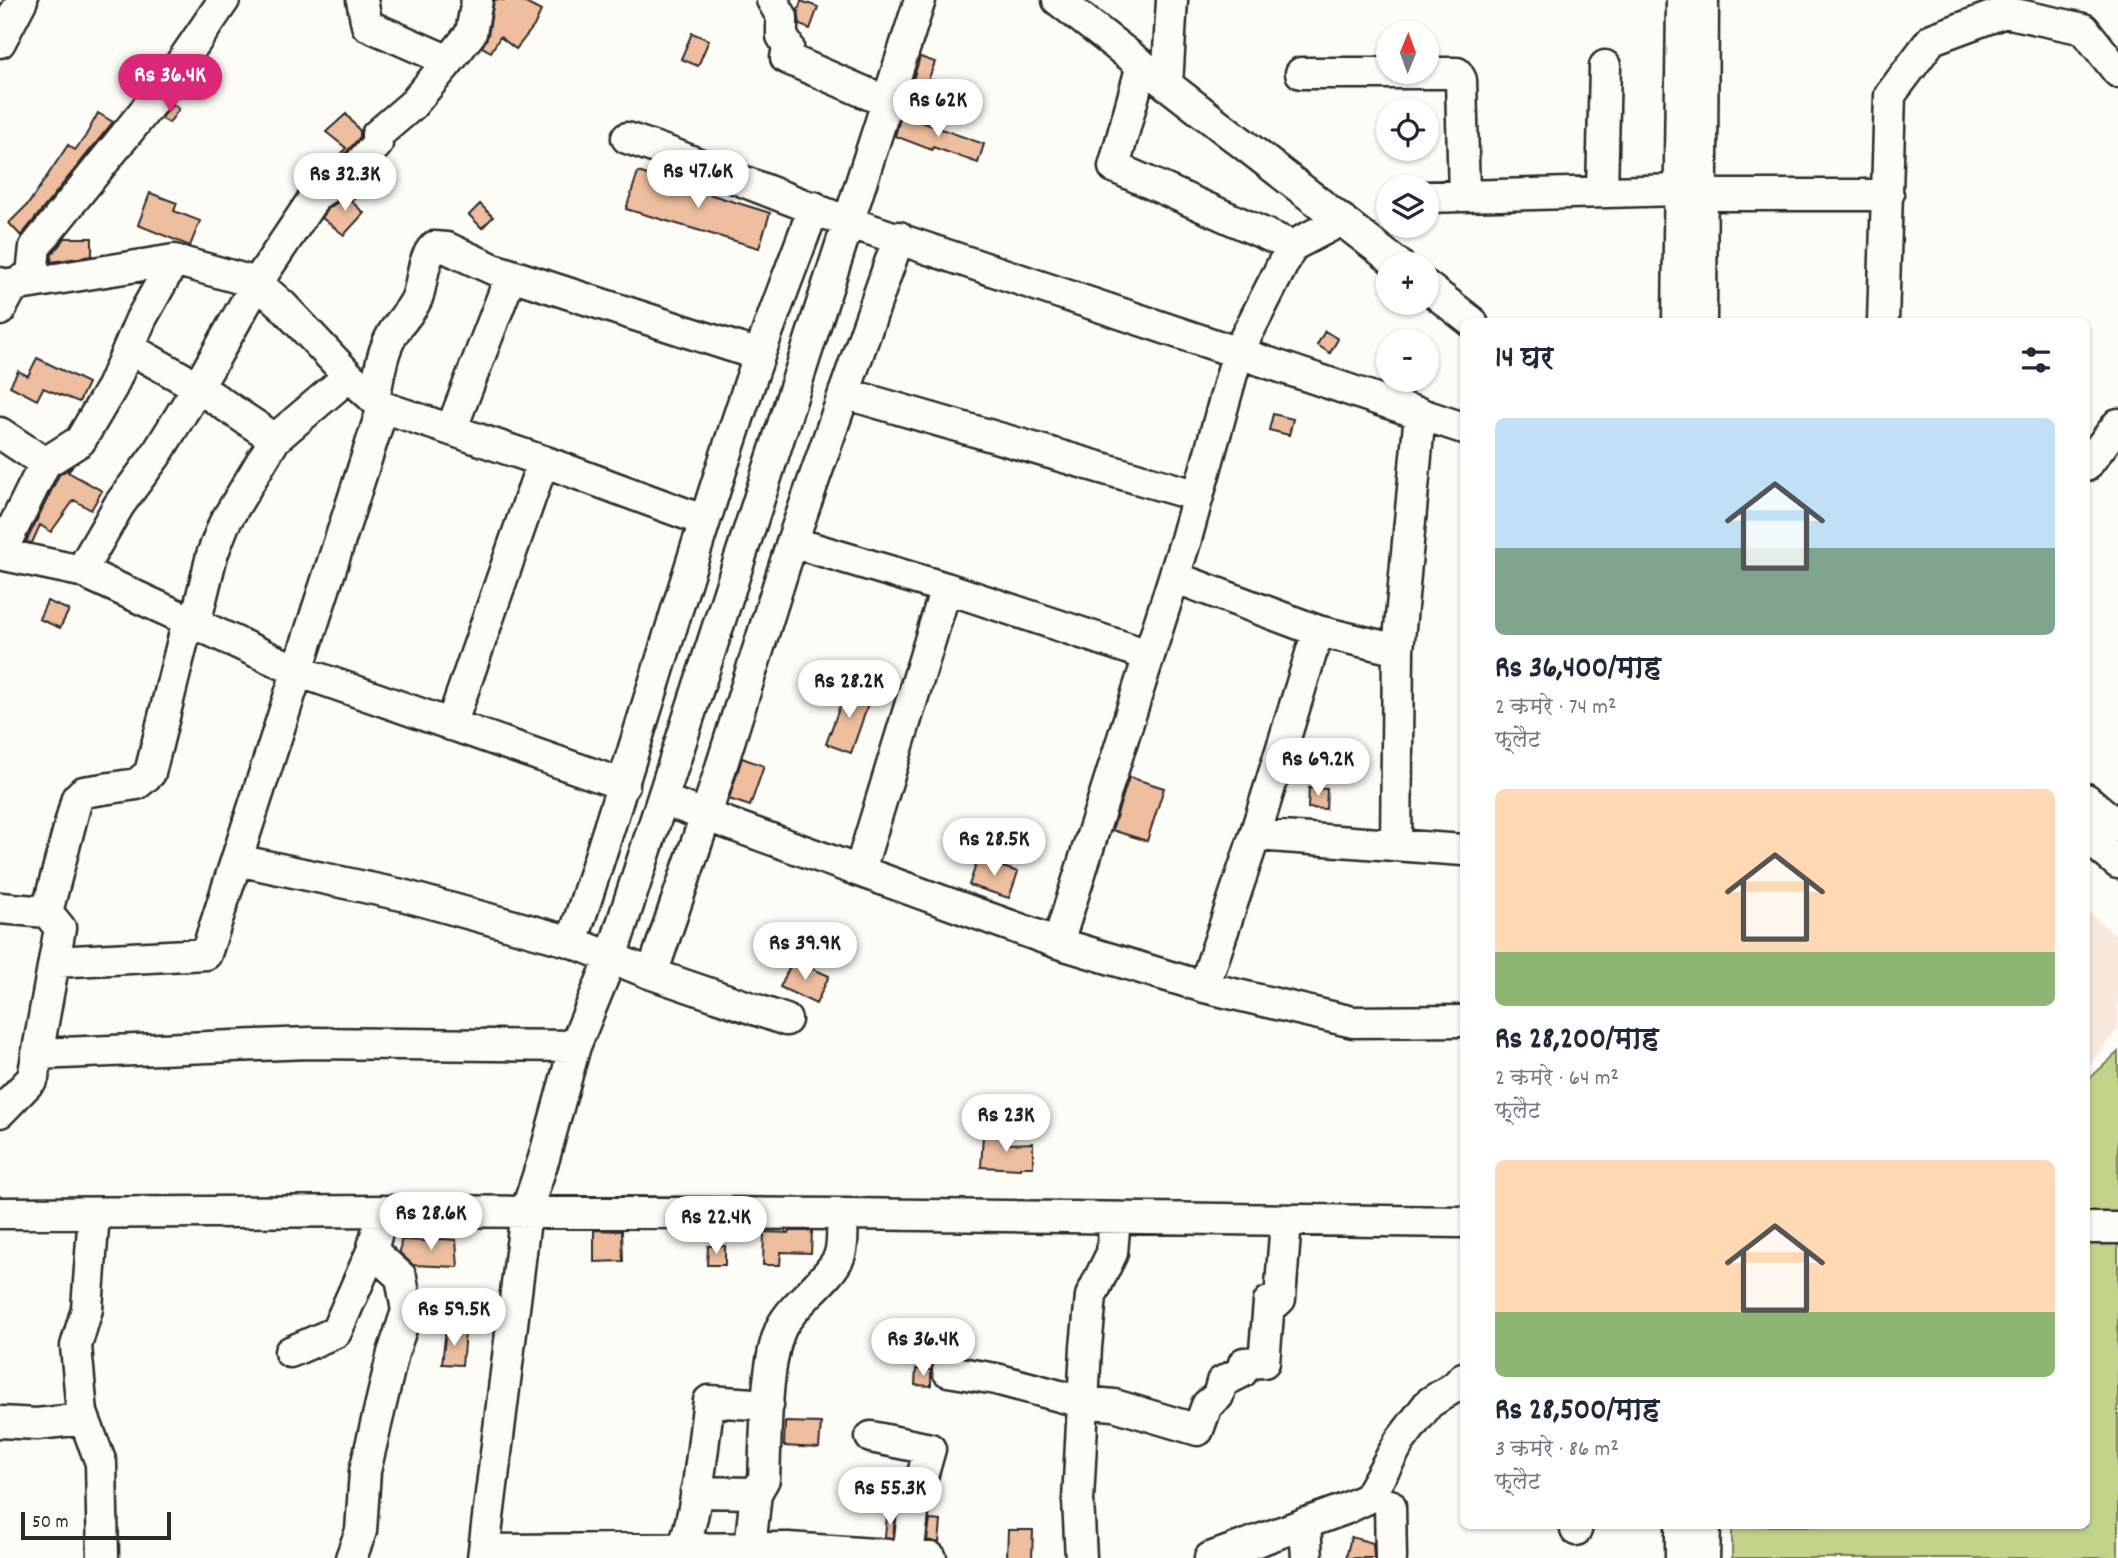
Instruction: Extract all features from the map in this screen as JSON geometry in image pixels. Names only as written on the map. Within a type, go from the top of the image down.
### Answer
[{"type":"street","points":[[0,42],[22,0]]},
{"type":"street","points":[[4,293],[32,274],[35,247],[169,82],[224,0]]},
{"type":"street","points":[[362,0],[367,25],[449,61]]},
{"type":"street","points":[[93,577],[119,505],[206,393],[257,283],[316,195],[353,171],[377,144],[377,135],[412,105],[471,33],[477,0]]},
{"type":"street","points":[[772,0],[782,17],[782,36],[788,46],[786,58],[887,102]]},
{"type":"street","points":[[871,1437],[930,1449],[914,1505],[920,1557],[843,1555],[788,1548],[681,1553],[484,1554],[526,1212],[575,1046],[611,958],[920,0]]},
{"type":"street","points":[[1058,0],[1383,252]]},
{"type":"street","points":[[1167,85],[1172,0]]},
{"type":"street","points":[[1682,0],[1691,193],[1701,318]]},
{"type":"street","points":[[1678,318],[1691,193],[1703,0]]},
{"type":"street","points":[[1883,318],[1890,95],[1932,39],[2005,12],[2084,29],[2118,72]]},
{"type":"street","points":[[1142,65],[1114,167],[1292,246]]},
{"type":"street","points":[[1602,192],[1605,66]]},
{"type":"street","points":[[1301,73],[1457,73],[1461,80],[1464,196]]},
{"type":"street","points":[[627,138],[848,222],[1460,427]]},
{"type":"street","points":[[1439,197],[1602,192],[1888,195]]},
{"type":"street","points":[[572,942],[759,355],[814,207]]},
{"type":"street","points":[[1058,943],[1174,577],[1238,352],[1292,246],[1342,220]]},
{"type":"street","points":[[652,974],[706,815],[792,542],[898,237]]},
{"type":"street","points":[[54,962],[206,954],[298,671],[379,403],[384,351],[415,302],[422,285],[428,253],[435,247],[447,248],[511,275],[759,355]]},
{"type":"street","points":[[4,293],[174,260],[257,283],[379,403],[705,521]]},
{"type":"street","points":[[174,260],[141,319],[113,387],[80,441],[45,463],[0,554],[93,577],[298,671],[624,785]]},
{"type":"street","points":[[451,430],[511,275]]},
{"type":"street","points":[[1439,296],[1467,318]]},
{"type":"street","points":[[129,348],[206,393],[275,439]]},
{"type":"street","points":[[47,912],[77,798],[83,792],[137,784],[150,773],[191,622],[223,524],[275,439],[349,376]]},
{"type":"street","points":[[844,393],[1198,496]]},
{"type":"street","points":[[1396,845],[1398,650],[1420,414]]},
{"type":"street","points":[[2090,461],[2118,424]]},
{"type":"street","points":[[0,433],[45,463]]},
{"type":"street","points":[[451,725],[543,461]]},
{"type":"street","points":[[792,542],[1148,654]]},
{"type":"street","points":[[1174,577],[1318,631],[1398,650]]},
{"type":"street","points":[[860,870],[946,589]]},
{"type":"street","points":[[1204,987],[1255,835],[1318,631]]},
{"type":"street","points":[[663,800],[1058,943],[1204,987],[1353,1022],[1460,1021]]},
{"type":"street","points":[[2090,802],[2118,826]]},
{"type":"street","points":[[1255,835],[1460,849]]},
{"type":"street","points":[[2090,838],[2118,863]]},
{"type":"street","points":[[237,860],[402,895],[572,942],[652,974],[786,1020]]},
{"type":"street","points":[[0,908],[47,912],[60,929],[33,1077],[0,1112]]},
{"type":"street","points":[[37,1054],[309,1043],[575,1046]]},
{"type":"street","points":[[290,1352],[336,1332],[372,1251],[383,1212]]},
{"type":"street","points":[[0,1213],[526,1212],[1460,1222]]},
{"type":"street","points":[[94,1213],[87,1308],[76,1346],[84,1419],[101,1463],[103,1558]]},
{"type":"street","points":[[750,1548],[756,1493],[764,1479],[774,1354],[782,1328],[794,1309],[838,1259],[842,1247],[842,1214]]},
{"type":"street","points":[[1080,1558],[1078,1500],[1091,1296],[1112,1253],[1115,1218]]},
{"type":"street","points":[[948,1371],[996,1379],[1083,1402],[1114,1405],[1196,1431],[1200,1428],[1207,1405],[1218,1396],[1220,1383],[1242,1371],[1244,1363],[1264,1362],[1269,1302],[1277,1302],[1280,1299],[1286,1221]]},
{"type":"street","points":[[2090,1228],[2118,1228]]},
{"type":"street","points":[[351,1558],[361,1531],[365,1471],[393,1353],[407,1311],[401,1277],[372,1251]]},
{"type":"street","points":[[1210,1558],[1368,1498],[1400,1441],[1429,1403],[1460,1381]]},
{"type":"street","points":[[681,1553],[696,1492],[709,1401],[768,1405]]},
{"type":"street","points":[[0,1422],[37,1424],[84,1419]]},
{"type":"street","points":[[696,1492],[756,1493]]},
{"type":"street","points":[[1390,1504],[1391,1558]]},
{"type":"street","points":[[1305,1523],[1307,1558]]},
{"type":"street","points":[[1681,1529],[1681,1558]]},
{"type":"street","points":[[1704,1529],[1704,1558]]},
{"type":"shaded area","points":[[2090,913],[2118,937],[2118,1029],[2090,1064]]},
{"type":"green space","points":[[2118,1052],[2118,1558],[1732,1558],[1732,1529],[2090,1529],[2090,1078]]},
{"type":"building","points":[[494,0],[520,0],[541,11],[534,26],[516,49],[500,37],[491,52],[482,47],[488,36]]},
{"type":"building","points":[[801,1],[818,7],[810,29],[800,25],[798,10]]},
{"type":"building","points":[[692,33],[709,40],[698,66],[681,59]]},
{"type":"building","points":[[920,57],[935,62],[924,91],[911,86]]},
{"type":"building","points":[[173,104],[179,109],[169,123],[161,118]]},
{"type":"building","points":[[98,113],[113,122],[21,236],[9,223],[29,203],[68,145],[75,150]]},
{"type":"building","points":[[346,114],[360,131],[360,137],[343,156],[341,154],[346,148],[326,132]]},
{"type":"building","points":[[901,115],[984,144],[978,163],[895,136]]},
{"type":"building","points":[[638,172],[770,213],[759,248],[626,209]]},
{"type":"building","points":[[363,185],[366,188],[351,201],[364,213],[344,235],[322,218],[329,208]]},
{"type":"building","points":[[150,193],[177,203],[174,211],[200,221],[190,246],[138,225]]},
{"type":"building","points":[[480,204],[493,217],[482,228],[469,215]]},
{"type":"building","points":[[65,238],[92,238],[92,256],[51,262],[52,254]]},
{"type":"building","points":[[1325,331],[1338,339],[1330,353],[1317,345]]},
{"type":"building","points":[[37,358],[88,383],[79,402],[43,388],[37,400],[10,386],[18,371],[28,376]]},
{"type":"building","points":[[1273,414],[1293,419],[1289,435],[1269,430]]},
{"type":"building","points":[[73,466],[68,472],[102,491],[91,510],[74,500],[51,532],[40,525],[32,543],[26,542],[59,475]]},
{"type":"building","points":[[47,601],[69,610],[60,628],[39,619]]},
{"type":"building","points":[[847,687],[871,696],[851,753],[826,744]]},
{"type":"building","points":[[742,758],[764,766],[750,806],[729,799]]},
{"type":"building","points":[[1129,777],[1164,788],[1147,841],[1112,830]]},
{"type":"building","points":[[1309,788],[1327,789],[1326,809],[1308,808]]},
{"type":"building","points":[[978,859],[1018,872],[1009,898],[969,885]]},
{"type":"building","points":[[793,960],[829,976],[816,1004],[780,987]]},
{"type":"building","points":[[983,1135],[1006,1136],[1006,1144],[1033,1143],[1033,1167],[981,1167]]},
{"type":"building","points":[[594,1230],[622,1231],[623,1261],[594,1262]]},
{"type":"building","points":[[812,1231],[811,1253],[781,1252],[780,1265],[763,1265],[764,1232]]},
{"type":"building","points":[[427,1238],[456,1240],[458,1267],[413,1265],[400,1253],[401,1240],[427,1241]]},
{"type":"building","points":[[708,1246],[725,1246],[725,1265],[707,1265]]},
{"type":"building","points":[[446,1329],[465,1332],[462,1365],[442,1364]]},
{"type":"building","points":[[916,1369],[931,1370],[931,1386],[915,1385]]},
{"type":"building","points":[[785,1422],[821,1423],[819,1448],[784,1446]]},
{"type":"building","points":[[887,1516],[895,1517],[893,1538],[885,1537]]},
{"type":"building","points":[[930,1520],[941,1521],[939,1543],[927,1540]]},
{"type":"building","points":[[1008,1530],[1033,1530],[1032,1558],[1007,1558]]},
{"type":"building","points":[[1351,1537],[1373,1543],[1374,1558],[1346,1558]]}]
